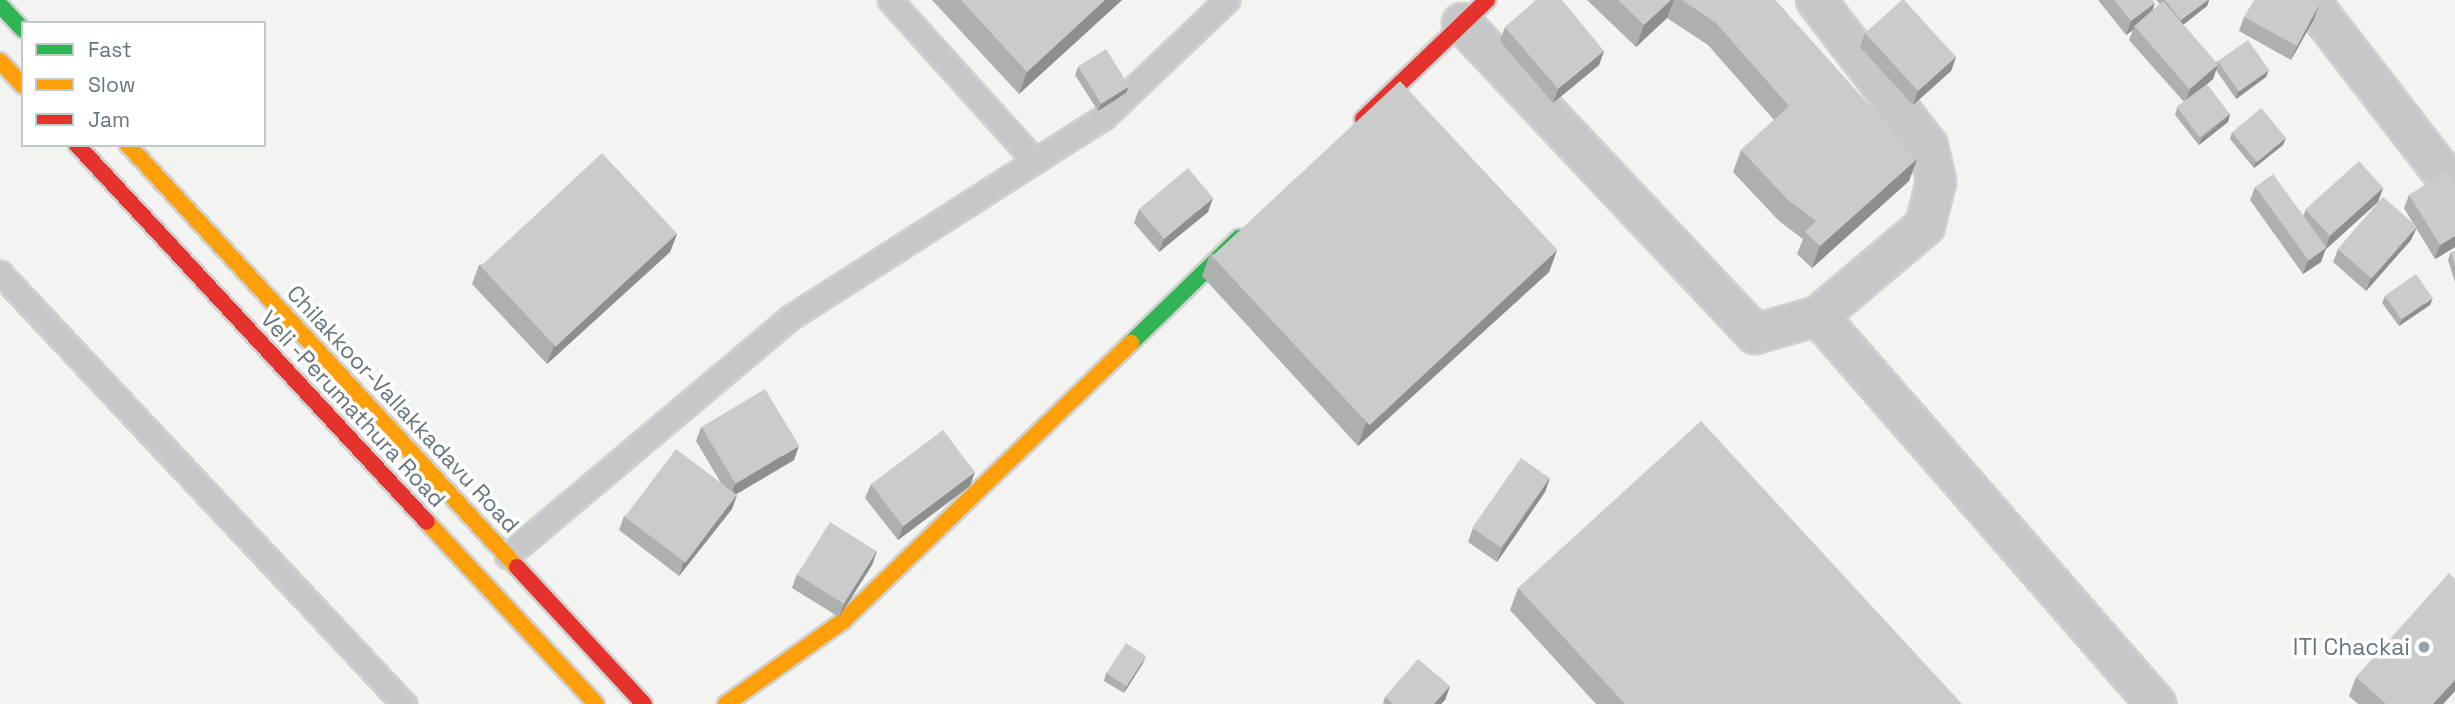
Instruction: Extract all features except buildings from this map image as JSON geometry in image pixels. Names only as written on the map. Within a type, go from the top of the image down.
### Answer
[{"type":"main road","points":[[0,5],[21,28]]},
{"type":"main road","points":[[1352,130],[1474,12]]},
{"type":"main road","points":[[0,61],[21,84]]},
{"type":"main road","name":"Veli -Perumathura Road","points":[[80,147],[596,704]]},
{"type":"main road","name":"Chilakkoor-Vallakkadavu Road","points":[[130,147],[644,704]]},
{"type":"main road","points":[[726,704],[842,622],[1252,226]]},
{"type":"street","points":[[1474,12],[1755,334],[1818,316],[1925,226],[1936,183],[1928,146],[1816,0]]},
{"type":"street","points":[[2325,4],[2455,189]]},
{"type":"street","points":[[1818,316],[2156,704]]},
{"type":"lane","points":[[890,0],[1035,161]]},
{"type":"lane","points":[[507,555],[791,317],[1104,117],[1227,0]]},
{"type":"lane","points":[[0,272],[404,704]]},
{"type":"traffic: fast","points":[[0,5],[21,28]]},
{"type":"traffic: fast","points":[[1131,343],[1239,238]]},
{"type":"traffic: slow","points":[[0,61],[21,84]]},
{"type":"traffic: slow","points":[[130,147],[517,567]]},
{"type":"traffic: slow","points":[[726,704],[842,622],[1131,343]]},
{"type":"traffic: slow","points":[[427,522],[596,704]]},
{"type":"traffic: jam","points":[[1363,119],[1487,0]]},
{"type":"traffic: jam","points":[[79,147],[427,522]]},
{"type":"traffic: jam","points":[[517,567],[644,704]]},
{"type":"place","name":"ITI Chackai","points":[[2424,647]]}]
